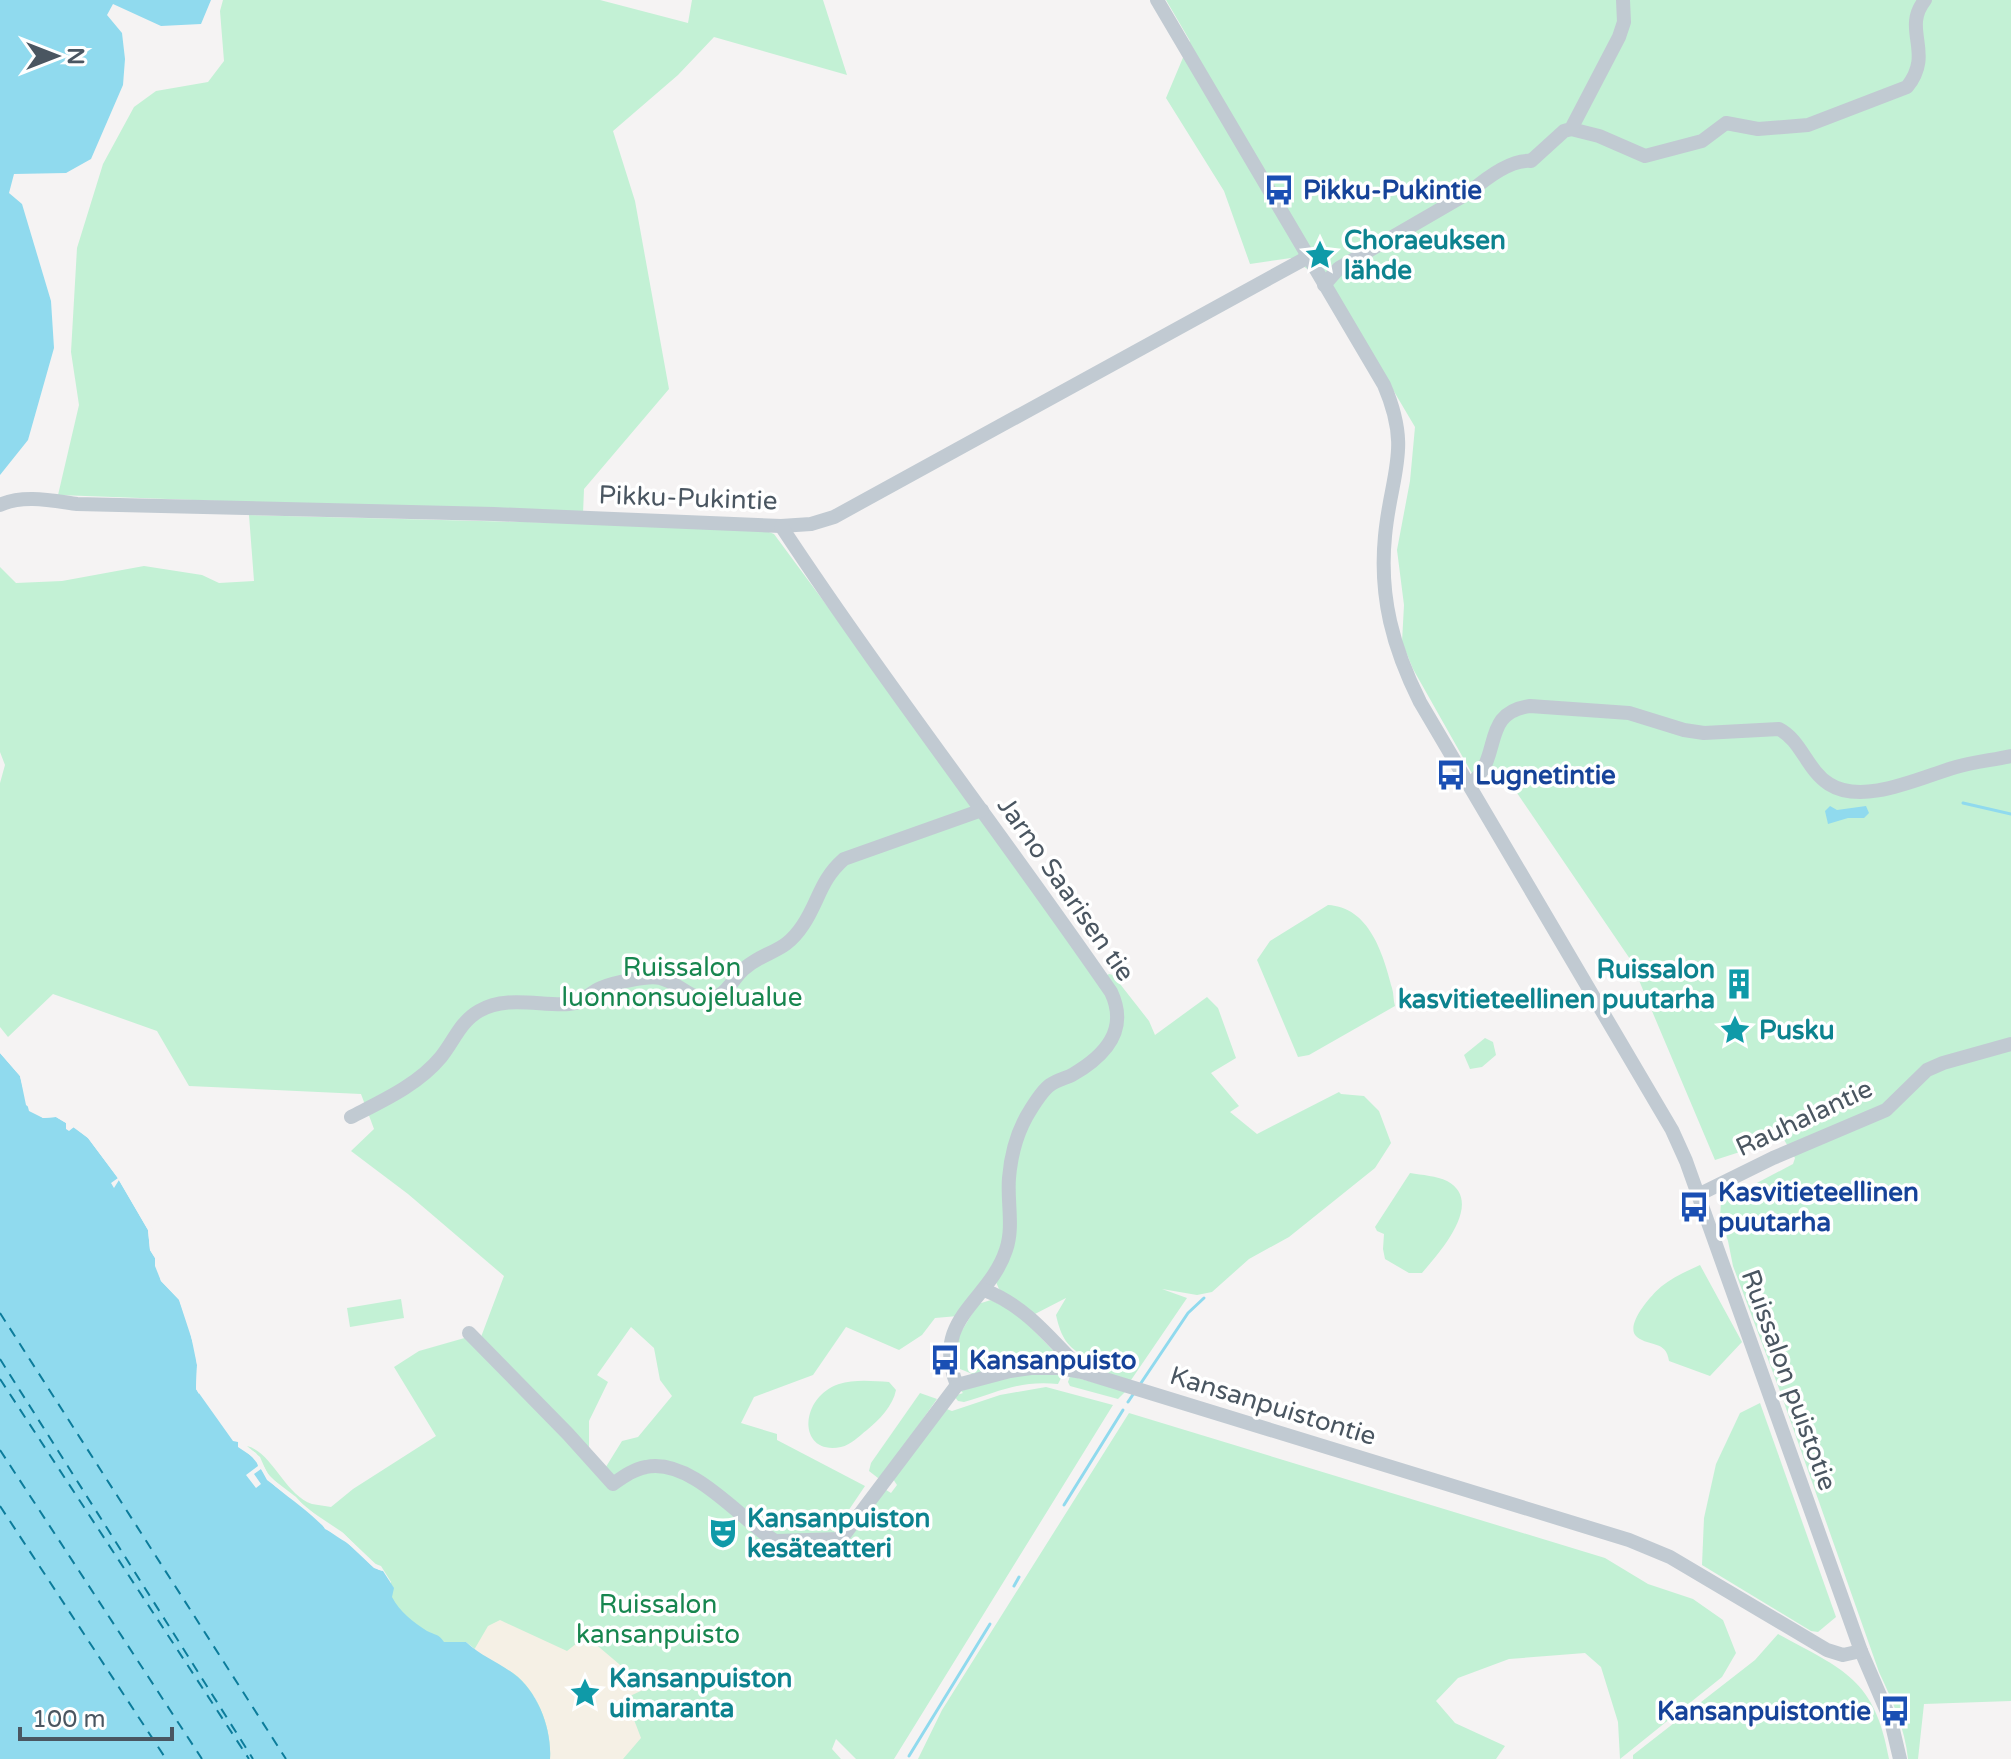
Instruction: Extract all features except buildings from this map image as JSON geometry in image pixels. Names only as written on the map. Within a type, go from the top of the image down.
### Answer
[{"type":"street","name":"Ruissalon puistotie","points":[[1157,0],[1384,385],[1397,423],[1399,461],[1387,512],[1384,560],[1387,608],[1397,654],[1420,702],[1672,1130],[1700,1194],[1734,1298],[1861,1651],[1891,1721],[1900,1759]]},
{"type":"street","points":[[1571,129],[1619,37],[1624,22],[1623,0]]},
{"type":"street","points":[[1324,285],[1339,268],[1470,192],[1483,180],[1522,160],[1531,161],[1564,131],[1571,129],[1599,136],[1645,156],[1702,141],[1726,123],[1758,129],[1808,125],[1907,87],[1917,75],[1920,46],[1915,32],[1917,11],[1925,0]]},
{"type":"street","name":"Pikku-Pukintie","points":[[0,505],[15,500],[53,500],[77,504],[494,514],[781,526],[811,524],[834,517],[1308,257]]},
{"type":"street","name":"Jarno Saarisen tie","points":[[781,526],[933,745],[1040,889],[1111,992],[1118,1007],[1115,1032],[1107,1049],[1074,1074],[1050,1085],[1021,1125],[1009,1177],[1009,1240],[1005,1254],[984,1290],[961,1315],[955,1330],[951,1362],[957,1385]]},
{"type":"street","points":[[1469,785],[1483,772],[1488,762],[1500,721],[1519,708],[1530,706],[1629,713],[1704,733],[1779,729],[1792,738],[1815,773],[1838,789],[1849,791],[1894,787],[1959,766],[2011,756]]},
{"type":"street","points":[[351,1117],[424,1074],[441,1056],[459,1028],[479,1011],[498,1004],[569,1004],[584,1000],[600,988],[658,977],[696,998],[719,995],[745,968],[783,947],[796,934],[807,919],[828,874],[844,859],[982,810]]},
{"type":"street","name":"Rauhalantie","points":[[1700,1194],[1773,1158],[1886,1110],[1927,1070],[2011,1044]]},
{"type":"street","points":[[984,1290],[1009,1301],[1027,1314],[1082,1372]]},
{"type":"street","points":[[469,1333],[613,1484],[647,1467],[671,1468],[729,1501],[763,1534],[775,1541],[841,1539],[957,1385]]},
{"type":"street","name":"Kansanpuistontie","points":[[957,1385],[1031,1368],[1082,1372],[1629,1540],[1670,1557],[1827,1650],[1843,1655],[1861,1651]]},
{"type":"green space","points":[[223,0],[600,0],[688,23],[692,0],[823,0],[847,75],[714,37],[678,75],[613,131],[635,201],[669,389],[584,489],[583,514],[58,495],[79,405],[71,352],[77,248],[103,164],[134,107],[156,91],[208,82],[224,61],[220,11]]},
{"type":"green space","points":[[1166,0],[2011,0],[2011,1701],[1924,1704],[1918,1759],[1908,1759],[1897,1714],[1879,1672],[1733,1266],[1720,1217],[1721,1202],[1793,1164],[1795,1158],[1783,1138],[1715,1160],[1630,959],[1517,793],[1511,771],[1474,777],[1413,669],[1402,642],[1404,605],[1397,550],[1410,481],[1415,427],[1331,285],[1291,258],[1250,264],[1224,191],[1166,98],[1190,41]]},
{"type":"green space","name":"Ruissalon luonnonsuojelualue","points":[[249,515],[759,528],[774,534],[1102,978],[1113,975],[1149,1021],[1155,1035],[1207,997],[1218,1008],[1236,1058],[1211,1073],[1239,1106],[1230,1112],[1257,1134],[1339,1092],[1364,1096],[1379,1111],[1391,1143],[1375,1168],[1289,1237],[1249,1259],[1212,1292],[1197,1295],[1162,1289],[1187,1298],[1129,1383],[1093,1372],[1084,1363],[1087,1357],[1066,1341],[1056,1315],[1066,1298],[1033,1315],[999,1289],[996,1282],[958,1316],[935,1318],[922,1335],[899,1350],[846,1327],[813,1375],[754,1397],[741,1423],[777,1434],[777,1440],[865,1486],[834,1532],[845,1540],[883,1488],[891,1493],[897,1485],[893,1479],[944,1408],[952,1411],[1000,1395],[1046,1387],[1113,1405],[894,1759],[856,1759],[836,1739],[832,1749],[841,1759],[550,1759],[548,1734],[535,1697],[466,1642],[448,1644],[432,1639],[391,1604],[391,1582],[381,1566],[373,1563],[342,1532],[306,1508],[275,1481],[267,1473],[260,1457],[247,1446],[264,1456],[302,1499],[331,1507],[353,1489],[436,1436],[394,1367],[419,1351],[475,1335],[481,1337],[504,1276],[408,1194],[351,1151],[374,1129],[361,1094],[189,1086],[157,1031],[53,994],[8,1037],[0,1027],[0,783],[5,765],[0,752],[0,567],[16,583],[62,581],[144,566],[202,575],[219,583],[254,581]],"holes":[[[631,1327],[654,1348],[660,1380],[672,1396],[638,1437],[622,1441],[604,1470],[589,1453],[589,1421],[608,1382],[597,1375]]]},
{"type":"green space","points":[[1328,905],[1354,914],[1372,934],[1384,961],[1395,1006],[1309,1055],[1298,1057],[1257,960],[1270,941]]},
{"type":"green space","points":[[1485,1038],[1493,1042],[1496,1055],[1482,1067],[1470,1069],[1464,1055]]},
{"type":"green space","points":[[1410,1173],[1447,1181],[1458,1190],[1462,1202],[1455,1228],[1422,1273],[1409,1273],[1385,1259],[1384,1234],[1375,1227]]},
{"type":"green space","points":[[1700,1265],[1742,1342],[1710,1376],[1669,1361],[1665,1350],[1642,1340],[1634,1332],[1636,1318],[1646,1302],[1666,1283]]},
{"type":"green space","points":[[401,1299],[404,1318],[350,1327],[347,1308]]},
{"type":"green space","points":[[991,1300],[1017,1313],[1065,1363],[975,1375],[960,1369],[955,1342],[978,1304]]},
{"type":"green space","points":[[1008,1374],[1063,1374],[1058,1384],[1021,1385],[964,1402],[954,1396],[963,1393],[961,1391]]},
{"type":"green space","points":[[1070,1376],[1126,1391],[1118,1399],[1070,1386]]},
{"type":"green space","points":[[851,1381],[889,1382],[896,1390],[892,1402],[867,1430],[841,1447],[817,1443],[808,1424],[810,1412],[826,1391]]},
{"type":"green space","points":[[920,1393],[937,1399],[882,1477],[878,1478],[869,1471],[871,1463]]},
{"type":"green space","points":[[1760,1403],[1836,1617],[1818,1632],[1811,1631],[1702,1565],[1704,1518],[1716,1464],[1740,1413]]},
{"type":"green space","points":[[1129,1413],[1605,1558],[1648,1584],[1693,1599],[1723,1620],[1736,1653],[1722,1677],[1620,1759],[1618,1722],[1601,1667],[1585,1653],[1509,1659],[1458,1678],[1436,1701],[1455,1723],[1505,1746],[1496,1759],[918,1759],[942,1710]]},
{"type":"green space","points":[[1778,1634],[1821,1657],[1853,1680],[1875,1711],[1889,1759],[1633,1759],[1633,1755],[1755,1660]]},
{"type":"sand","name":"Kansanpuiston uimaranta","points":[[500,1620],[567,1651],[586,1636],[639,1681],[645,1689],[630,1696],[628,1704],[641,1738],[623,1759],[550,1759],[546,1723],[530,1690],[513,1673],[474,1650],[488,1626]]},
{"type":"water","points":[[0,0],[211,0],[201,24],[161,26],[113,4],[107,15],[122,33],[125,59],[123,85],[91,159],[66,173],[14,174],[9,193],[22,204],[51,301],[54,348],[28,440],[0,475]]},
{"type":"water","points":[[1830,806],[1837,810],[1866,806],[1869,813],[1864,818],[1848,818],[1828,824],[1825,811]]},
{"type":"water","points":[[0,1053],[20,1076],[26,1105],[43,1118],[56,1117],[88,1138],[117,1177],[148,1230],[150,1250],[161,1281],[179,1300],[195,1349],[196,1389],[233,1441],[238,1442],[239,1447],[251,1456],[276,1487],[383,1571],[394,1588],[392,1597],[412,1620],[444,1642],[466,1642],[523,1682],[542,1712],[549,1736],[550,1759],[0,1759]]},
{"type":"pier","points":[[0,1049],[24,1074],[32,1108],[38,1113],[50,1112],[91,1136],[152,1228],[161,1278],[179,1294],[194,1330],[201,1363],[199,1394],[190,1331],[179,1299],[161,1281],[150,1250],[148,1230],[119,1180],[114,1188],[111,1183],[118,1178],[88,1138],[74,1127],[69,1131],[66,1123],[56,1117],[43,1118],[29,1111],[20,1076]]},
{"type":"pier","points":[[238,1442],[256,1453],[270,1477],[328,1525],[343,1533],[383,1571],[374,1568],[341,1537],[325,1529],[319,1519],[267,1480],[261,1469],[254,1474],[261,1484],[256,1488],[246,1475],[258,1466],[256,1459],[238,1447]]},
{"type":"waterway","points":[[1963,803],[2011,814]]},
{"type":"waterway","points":[[1141,1383],[1188,1313],[1204,1298]]},
{"type":"waterway","points":[[1128,1402],[1134,1393]]},
{"type":"waterway","points":[[1064,1505],[1123,1410]]},
{"type":"waterway","points":[[1014,1586],[1019,1577]]},
{"type":"waterway","points":[[909,1756],[990,1624]]},
{"type":"ferry route","points":[[0,1313],[286,1759]]},
{"type":"ferry route","points":[[0,1359],[253,1759]]},
{"type":"ferry route","points":[[0,1379],[249,1759]]},
{"type":"ferry route","points":[[0,1450],[202,1759]]},
{"type":"ferry route","points":[[0,1506],[166,1759]]},
{"type":"place","name":"Pikku-Pukintie","points":[[1279,190]]},
{"type":"place","name":"Choraeuksen lähde","points":[[1320,255]]},
{"type":"place","name":"Lugnetintie","points":[[1451,775]]},
{"type":"place","name":"Ruissalon kasvitieteellinen puutarha","points":[[1739,984]]},
{"type":"place","name":"Pusku","points":[[1735,1030]]},
{"type":"place","name":"Kasvitieteellinen puutarha","points":[[1694,1207]]},
{"type":"place","name":"Kansanpuisto","points":[[945,1360]]},
{"type":"place","name":"Kansanpuiston kesäteatteri","points":[[723,1533]]},
{"type":"place","name":"Kansanpuiston uimaranta","points":[[585,1693]]},
{"type":"place","name":"Kansanpuistontie","points":[[1895,1711]]},
{"type":"park label","name":"Ruissalon kansanpuisto","points":[[658,1619]]}]
